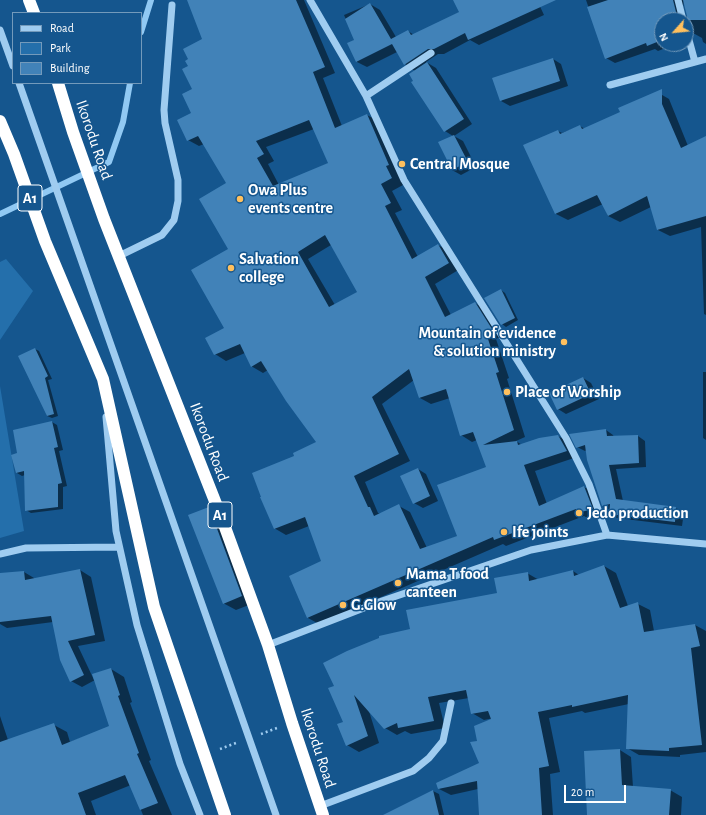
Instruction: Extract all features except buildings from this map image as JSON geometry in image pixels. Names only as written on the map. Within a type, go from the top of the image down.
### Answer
[{"type":"highway","points":[[29,0],[34,12]]},
{"type":"highway","name":"Ikorodu Road","points":[[58,84],[73,132],[104,219],[222,519],[268,645],[292,723],[322,810]]},
{"type":"highway","name":"A1","points":[[1,129],[14,154],[45,241],[103,379],[154,607],[225,815]]},
{"type":"street","points":[[310,0],[366,96],[404,180],[566,438],[589,484],[607,535]]},
{"type":"street","points":[[678,0],[682,12]]},
{"type":"street","points":[[119,256],[162,235],[174,220],[178,201],[178,180],[165,123],[164,110],[172,6]]},
{"type":"street","points":[[0,30],[12,63]]},
{"type":"street","points":[[692,52],[695,62]]},
{"type":"street","points":[[366,96],[431,53]]},
{"type":"street","points":[[610,85],[706,59]]},
{"type":"street","points":[[19,84],[276,815]]},
{"type":"street","points":[[103,379],[116,531],[119,547],[137,625],[180,764],[200,815]]},
{"type":"street","points":[[268,645],[382,601],[531,550],[607,535],[706,544]]},
{"type":"street","points":[[0,554],[26,548],[119,547]]},
{"type":"street","points":[[322,810],[412,772],[429,758],[443,741],[451,703]]},
{"type":"green space","points":[[6,259],[33,291],[0,340],[0,262]]},
{"type":"green space","points":[[0,386],[24,531],[0,538]]},
{"type":"waterway","points":[[142,29],[151,0]]},
{"type":"waterway","points":[[0,214],[109,162],[123,122],[130,84]]},
{"type":"place","name":"Central Mosque","points":[[402,164]]},
{"type":"place","name":"Owa Plus events centre","points":[[240,199]]},
{"type":"place","name":"Salvation college","points":[[231,268]]},
{"type":"place","name":"Mountain of evidence & solution ministry","points":[[564,342]]},
{"type":"place","name":"Place of Worship","points":[[507,392]]},
{"type":"place","name":"Jedo production","points":[[579,513]]},
{"type":"place","name":"Ife joints","points":[[504,532]]},
{"type":"place","name":"Mama T food canteen","points":[[398,583]]},
{"type":"place","name":"G.Glow","points":[[343,605]]}]
